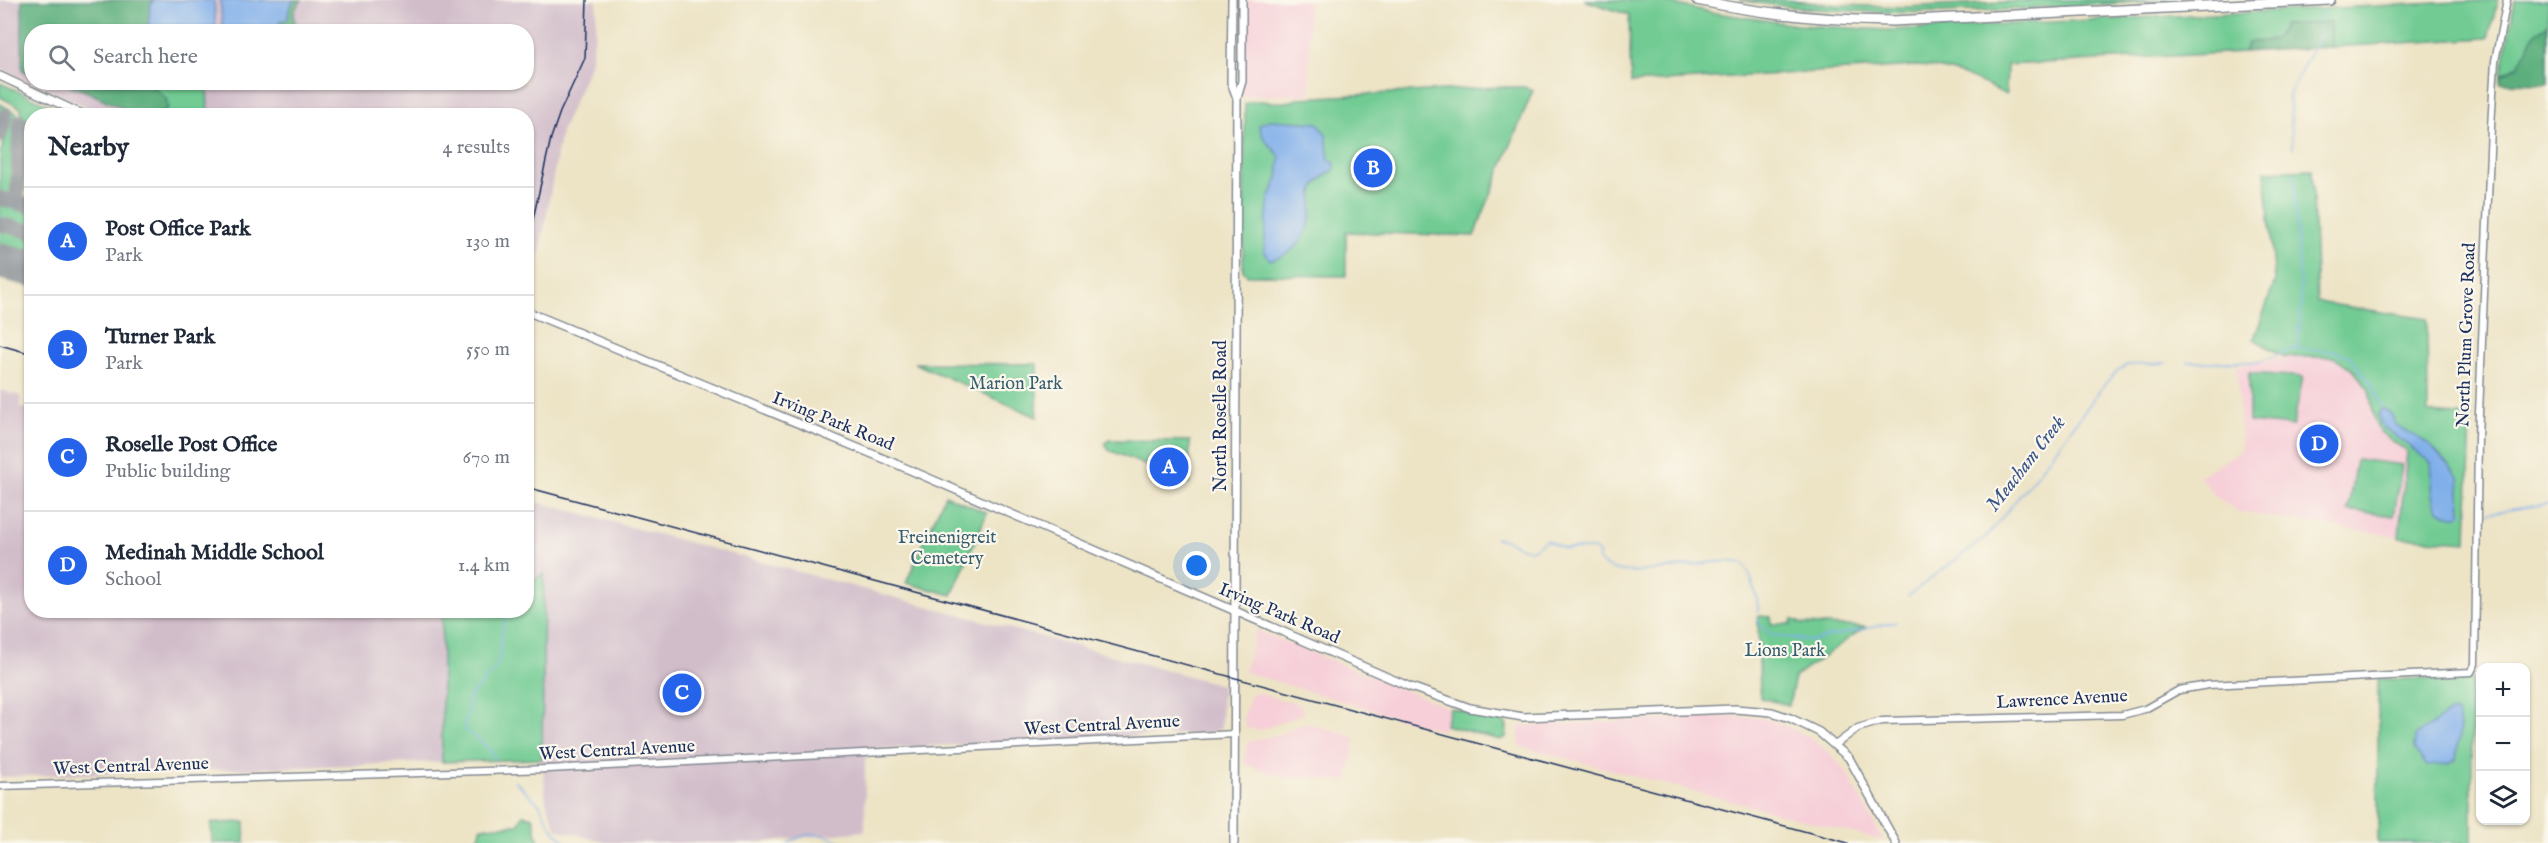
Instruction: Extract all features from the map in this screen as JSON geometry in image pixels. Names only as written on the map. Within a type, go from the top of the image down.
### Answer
[{"type":"highway","points":[[1697,0],[1773,13],[1848,20],[1892,21],[2330,0]]},
{"type":"main road","name":"North Roselle Road","points":[[1232,0],[1231,82],[1237,98]]},
{"type":"main road","name":"North Roselle Road","points":[[1234,843],[1237,98],[1242,81],[1242,0]]},
{"type":"main road","points":[[0,76],[24,87]]},
{"type":"main road","points":[[30,90],[69,108]]},
{"type":"main road","name":"Irving Park Road","points":[[534,315],[887,460],[1235,612],[1452,703],[1492,714],[1523,717],[1752,709],[1800,722],[1835,745],[1854,766],[1896,843]]},
{"type":"street","name":"North Plum Grove Road","points":[[2471,672],[2475,663],[2478,431],[2491,127],[2495,61],[2507,2]]},
{"type":"street","name":"Lawrence Avenue","points":[[1835,745],[1858,728],[1882,721],[2122,715],[2145,709],[2179,690],[2208,685],[2471,672]]},
{"type":"street","name":"West Central Avenue","points":[[0,786],[548,769],[1235,734]]},
{"type":"shaded area","points":[[0,0],[597,0],[596,28],[590,65],[561,132],[534,284],[534,108],[88,108],[47,90],[534,90],[534,24],[24,24],[24,80],[0,69]]},
{"type":"shaded area","points":[[1246,0],[1308,0],[1310,94],[1240,96]]},
{"type":"shaded area","points":[[2297,356],[2333,357],[2354,371],[2369,389],[2374,418],[2385,436],[2408,451],[2399,537],[2239,512],[2215,496],[2199,476],[2241,451],[2237,366]]},
{"type":"shaded area","points":[[0,390],[21,396],[20,408],[24,408],[24,618],[442,618],[442,762],[0,777]]},
{"type":"shaded area","points":[[534,501],[1222,685],[1221,728],[1208,733],[868,749],[865,762],[865,831],[752,843],[608,843],[557,829],[546,801],[542,759],[544,575],[534,580]]},
{"type":"shaded area","points":[[1256,630],[1449,708],[1443,731],[1244,672]]},
{"type":"shaded area","points":[[1256,693],[1292,702],[1301,706],[1304,713],[1267,728],[1258,730],[1246,728],[1243,720],[1250,696]]},
{"type":"shaded area","points":[[1734,716],[1761,718],[1779,723],[1807,736],[1824,748],[1845,770],[1884,841],[1520,746],[1519,726]]},
{"type":"shaded area","points":[[1309,724],[1355,738],[1348,781],[1280,776],[1244,764],[1247,742]]},
{"type":"green space","points":[[22,0],[153,0],[149,24],[24,24],[24,71],[22,70]]},
{"type":"green space","points":[[294,0],[302,0],[294,16],[297,24],[279,24]]},
{"type":"green space","points":[[1584,0],[1655,0],[1710,12],[1798,25],[1888,30],[2498,0],[2488,38],[2332,47],[2330,22],[2279,36],[2272,41],[2248,42],[2244,52],[2007,65],[2006,95],[1962,75],[1916,66],[1631,83],[1629,15]]},
{"type":"green space","points":[[1739,0],[1784,0],[1836,5],[1905,7],[2046,0],[2177,0],[1958,12],[1903,12],[1848,11]]},
{"type":"green space","points":[[2515,0],[2548,0],[2548,25],[2536,32],[2518,66],[2501,76]]},
{"type":"green space","points":[[2330,22],[2332,47],[2244,52],[2248,42],[2274,39],[2283,25]]},
{"type":"green space","points":[[2548,25],[2548,84],[2500,83],[2501,76],[2518,66],[2536,32]]},
{"type":"green space","points":[[0,83],[55,108],[24,108],[24,120],[22,120],[21,108],[0,97]]},
{"type":"green space","points":[[1524,87],[1533,90],[1474,236],[1346,232],[1346,276],[1247,275],[1243,271],[1245,104],[1257,101],[1285,102],[1299,98]]},
{"type":"green space","points":[[83,90],[157,90],[166,99],[168,108],[122,108]]},
{"type":"green space","points":[[156,90],[207,90],[208,108],[168,108],[166,99]]},
{"type":"green space","points":[[0,104],[17,113],[15,195],[10,198],[0,195],[0,154],[11,116],[0,113]]},
{"type":"green space","points":[[2312,169],[2317,302],[2427,319],[2428,413],[2471,416],[2467,542],[2399,537],[2407,452],[2379,431],[2369,390],[2354,371],[2333,357],[2284,357],[2254,339],[2275,281],[2265,171]]},
{"type":"green space","points":[[0,203],[24,209],[24,225],[0,219]]},
{"type":"green space","points":[[0,229],[24,236],[24,252],[19,254],[0,248]]},
{"type":"green space","name":"Marion Park","points":[[914,363],[1037,364],[1037,417]]},
{"type":"green space","points":[[2249,373],[2303,377],[2293,426],[2249,422]]},
{"type":"green space","points":[[1109,440],[1190,441],[1189,484],[1109,450],[1105,443]]},
{"type":"green space","points":[[2356,459],[2402,465],[2394,516],[2348,510]]},
{"type":"green space","name":"Freinenigreit Cemetery","points":[[945,495],[987,513],[952,595],[906,583]]},
{"type":"green space","points":[[544,574],[542,759],[442,762],[442,618],[534,618],[534,580]]},
{"type":"green space","name":"Lions Park","points":[[1758,616],[1771,617],[1771,624],[1791,624],[1792,619],[1802,624],[1865,627],[1795,677],[1789,705],[1760,698]]},
{"type":"green space","points":[[2378,679],[2472,679],[2472,843],[2378,843]]},
{"type":"green space","points":[[1450,708],[1504,721],[1507,726],[1506,737],[1500,740],[1445,725]]},
{"type":"green space","points":[[523,815],[533,817],[539,843],[465,843],[466,838],[474,840],[480,835],[481,827],[518,825]]},
{"type":"green space","points":[[245,822],[245,843],[212,843],[211,823]]},
{"type":"water","points":[[153,0],[214,0],[216,24],[149,24]]},
{"type":"water","points":[[220,0],[294,0],[289,8],[287,20],[281,20],[279,24],[222,24]]},
{"type":"water","points":[[1270,120],[1318,123],[1326,135],[1329,160],[1335,163],[1334,170],[1320,180],[1314,188],[1311,217],[1305,234],[1294,248],[1270,260],[1264,251],[1267,214],[1269,199],[1278,178],[1280,157],[1266,140],[1259,125]]},
{"type":"water","points":[[2382,408],[2391,414],[2395,424],[2430,445],[2459,477],[2461,513],[2457,516],[2447,515],[2440,511],[2433,497],[2431,463],[2381,425],[2378,414]]},
{"type":"water","points":[[2449,713],[2457,713],[2460,726],[2456,760],[2448,764],[2427,766],[2414,749],[2415,736]]},
{"type":"waterway","points":[[2293,148],[2289,95],[2317,39],[2322,12]]},
{"type":"waterway","points":[[2294,172],[2301,308],[2298,348]]},
{"type":"waterway","points":[[2188,362],[2259,362],[2292,349],[2334,351],[2349,356],[2371,384],[2382,408]]},
{"type":"waterway","name":"Meacham Creek","points":[[1908,596],[1988,535],[2118,370],[2127,365],[2166,363]]},
{"type":"waterway","name":"Meacham Creek","points":[[2488,513],[2548,504]]},
{"type":"waterway","name":"Meacham Creek","points":[[2461,513],[2465,512]]},
{"type":"waterway","name":"Meacham Creek","points":[[1496,538],[1531,550],[1546,540],[1565,549],[1594,549],[1599,553],[1599,561],[1611,568],[1628,571],[1647,571],[1727,561],[1742,563],[1753,586],[1758,611]]},
{"type":"waterway","points":[[495,759],[488,747],[464,729],[470,696],[498,666],[506,618]]},
{"type":"waterway","name":"Meacham Creek","points":[[1758,619],[1761,626],[1772,635],[1811,641],[1896,622]]},
{"type":"waterway","points":[[515,781],[540,805],[550,825],[566,843]]},
{"type":"waterway","points":[[789,843],[810,834],[830,837],[845,843]]},
{"type":"taxiway","points":[[0,135],[5,116]]},
{"type":"taxiway","points":[[17,203],[20,122]]},
{"type":"taxiway","points":[[0,198],[24,205]]},
{"type":"taxiway","points":[[0,224],[24,230]]},
{"type":"runway","points":[[0,261],[24,267]]},
{"type":"railway","points":[[534,214],[551,138],[560,112],[585,58],[587,0]]},
{"type":"railway","points":[[0,345],[24,352]]},
{"type":"railway","points":[[534,489],[1848,843]]},
{"type":"place","name":"Turner Park","points":[[1373,168]]},
{"type":"place","name":"Medinah Middle School","points":[[2319,444]]},
{"type":"place","name":"Post Office Park","points":[[1169,467]]},
{"type":"place","name":"Roselle Post Office","points":[[682,693]]}]
